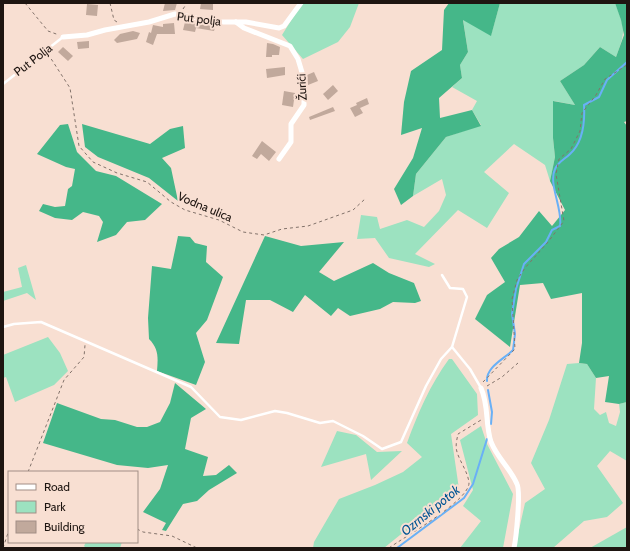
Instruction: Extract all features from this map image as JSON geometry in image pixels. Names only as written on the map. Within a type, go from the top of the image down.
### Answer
[{"type":"street","name":"Put polja","points":[[63,37],[87,35],[149,22],[176,14],[219,22],[246,22],[280,28],[284,26],[301,3]]},
{"type":"street","name":"Žurići","points":[[236,22],[244,28],[290,46],[298,59],[304,79],[304,105],[291,124],[291,142],[279,159]]},
{"type":"street","points":[[480,386],[487,402],[488,428],[496,452],[518,485],[518,516],[514,548]]},
{"type":"lane","name":"Put Polja","points":[[3,84],[63,37]]},
{"type":"lane","points":[[3,327],[14,324],[41,322],[85,343],[190,387],[220,417],[241,420],[275,411],[287,412],[320,423],[333,421],[363,436],[382,449],[401,442],[426,386],[441,359],[452,347],[468,298],[463,289],[450,288],[442,275]]},
{"type":"lane","points":[[452,347],[480,386]]},
{"type":"path","points":[[25,3],[48,31],[63,37]]},
{"type":"path","points":[[110,3],[114,20],[124,27]]},
{"type":"path","name":"Vodna ulica","points":[[46,51],[63,75],[70,88],[79,146],[93,162],[117,173],[147,182],[171,202],[185,210],[219,220],[243,232],[264,235],[282,229],[308,226],[353,210],[365,199]]},
{"type":"path","points":[[480,386],[515,349],[512,299],[517,280],[525,268],[564,221],[556,174],[559,159],[571,149],[580,131],[582,113],[596,95],[605,78],[627,65]]},
{"type":"path","points":[[28,471],[64,380],[84,357],[85,343]]},
{"type":"path","points":[[480,386],[490,385],[518,363]]},
{"type":"path","points":[[389,548],[426,524],[457,501],[466,491],[469,484],[456,450],[458,434],[488,416]]},
{"type":"path","points":[[138,530],[143,532],[172,536],[197,548]]},
{"type":"path","points":[[3,548],[8,533]]},
{"type":"green space","points":[[302,3],[359,3],[350,27],[338,42],[303,59],[282,35]]},
{"type":"green space","points":[[449,3],[500,3],[491,36],[463,20],[468,52],[460,65],[462,78],[439,98],[440,118],[472,110],[481,126],[446,137],[416,174],[413,196],[401,205],[394,189],[413,158],[422,128],[401,135],[404,102],[411,71],[442,50],[444,10]]},
{"type":"green space","points":[[500,3],[615,3],[621,19],[623,30],[623,35],[616,57],[600,47],[584,65],[560,81],[575,105],[554,101],[553,138],[555,157],[550,181],[545,165],[514,144],[484,172],[509,193],[487,228],[458,210],[415,254],[435,264],[429,267],[389,258],[375,238],[357,239],[361,215],[377,217],[380,229],[407,220],[424,227],[439,211],[446,195],[442,179],[413,196],[416,174],[446,137],[481,125],[472,110],[477,101],[452,87],[462,78],[460,65],[468,52],[463,19],[491,35]]},
{"type":"green space","points":[[615,3],[627,3],[627,121],[624,122],[627,126],[627,402],[619,404],[605,402],[609,376],[596,378],[587,364],[579,363],[582,343],[582,293],[551,299],[543,283],[520,285],[510,347],[475,319],[487,295],[505,282],[491,258],[499,249],[519,237],[539,211],[552,226],[565,210],[550,181],[555,157],[553,138],[553,101],[575,105],[560,81],[584,65],[600,47],[616,57],[624,35]]},
{"type":"green space","points":[[68,124],[77,152],[96,171],[116,176],[162,204],[145,220],[127,222],[116,235],[97,242],[103,222],[99,216],[83,212],[72,220],[55,218],[39,211],[43,204],[55,207],[65,206],[68,189],[72,186],[75,169],[66,167],[37,154],[60,125]]},
{"type":"green space","points":[[82,124],[150,144],[170,129],[183,126],[185,148],[162,158],[171,168],[178,201],[149,178],[98,157],[85,147]]},
{"type":"green space","points":[[178,236],[190,237],[195,243],[207,246],[206,262],[223,277],[207,320],[196,333],[205,362],[196,385],[157,371],[158,358],[155,346],[149,339],[148,318],[152,266],[171,269]]},
{"type":"green space","points":[[265,236],[301,246],[344,242],[319,272],[334,281],[373,263],[389,273],[414,283],[421,301],[415,303],[393,302],[380,309],[350,316],[338,308],[331,316],[305,295],[293,312],[270,300],[246,300],[239,344],[216,343]]},
{"type":"green space","points":[[26,265],[36,300],[27,293],[3,301],[3,292],[22,287],[18,268]]},
{"type":"green space","points":[[48,337],[60,353],[68,371],[54,385],[15,402],[6,377],[3,378],[3,355]]},
{"type":"green space","points":[[449,359],[452,359],[477,394],[478,415],[451,434],[459,489],[426,520],[400,535],[384,548],[313,548],[314,542],[339,499],[403,472],[422,457],[407,443],[425,400]]},
{"type":"green space","points":[[567,364],[587,364],[596,378],[594,409],[600,415],[606,412],[609,423],[616,426],[620,412],[619,404],[627,402],[627,461],[610,451],[597,466],[623,503],[607,517],[584,521],[553,548],[515,548],[525,503],[545,489],[531,463],[549,420]]},
{"type":"green space","points":[[175,383],[206,409],[191,418],[185,449],[208,457],[203,476],[216,475],[229,465],[237,473],[209,490],[197,501],[183,504],[166,531],[162,530],[166,523],[143,512],[160,489],[168,465],[148,468],[117,465],[43,443],[57,403],[101,419],[115,420],[137,427],[147,427],[160,422],[170,403]]},
{"type":"green space","points":[[481,426],[487,444],[513,494],[503,548],[460,548],[481,521],[463,506],[473,490],[460,440]]},
{"type":"green space","points":[[337,431],[356,435],[377,452],[402,451],[371,480],[366,454],[321,467]]},
{"type":"green space","points":[[627,527],[627,548],[590,548]]},
{"type":"green space","points":[[86,543],[122,543],[120,548],[86,548],[84,546]]},
{"type":"building","points":[[165,3],[177,3],[175,10],[163,11]]},
{"type":"building","points":[[201,3],[213,3],[213,10],[200,9]]},
{"type":"building","points":[[87,4],[98,5],[97,16],[86,15]]},
{"type":"building","points":[[185,22],[212,25],[215,27],[214,31],[196,28],[195,32],[183,30]]},
{"type":"building","points":[[174,23],[175,34],[157,34],[153,45],[146,42],[153,25],[163,27],[163,24]]},
{"type":"building","points":[[133,31],[140,33],[137,39],[117,43],[114,40],[120,34]]},
{"type":"building","points":[[89,41],[89,48],[78,49],[77,42]]},
{"type":"building","points":[[267,43],[280,47],[279,55],[266,57]]},
{"type":"building","points":[[63,47],[73,56],[68,61],[58,52]]},
{"type":"building","points":[[285,67],[285,75],[267,78],[266,69]]},
{"type":"building","points":[[314,72],[318,81],[308,85],[307,75]]},
{"type":"building","points":[[333,85],[338,91],[328,100],[323,94]]},
{"type":"building","points":[[284,91],[295,93],[293,107],[282,105]]},
{"type":"building","points":[[367,98],[369,104],[360,108],[363,113],[355,117],[350,108],[357,105],[356,103]]},
{"type":"building","points":[[333,107],[335,111],[310,120],[309,117]]},
{"type":"building","points":[[262,141],[276,152],[269,161],[261,154],[257,159],[252,156]]},
{"type":"waterway","name":"Ozrnski potok","points":[[487,381],[487,376],[492,367],[513,350],[515,334],[512,314],[516,289],[524,264],[546,242],[552,230],[560,226],[560,212],[553,182],[555,169],[578,144],[583,125],[584,105],[599,97],[607,80],[627,62]]},
{"type":"waterway","points":[[488,390],[492,412],[491,424]]},
{"type":"waterway","name":"Ozrnski potok","points":[[397,548],[464,498],[473,484],[487,439]]}]
